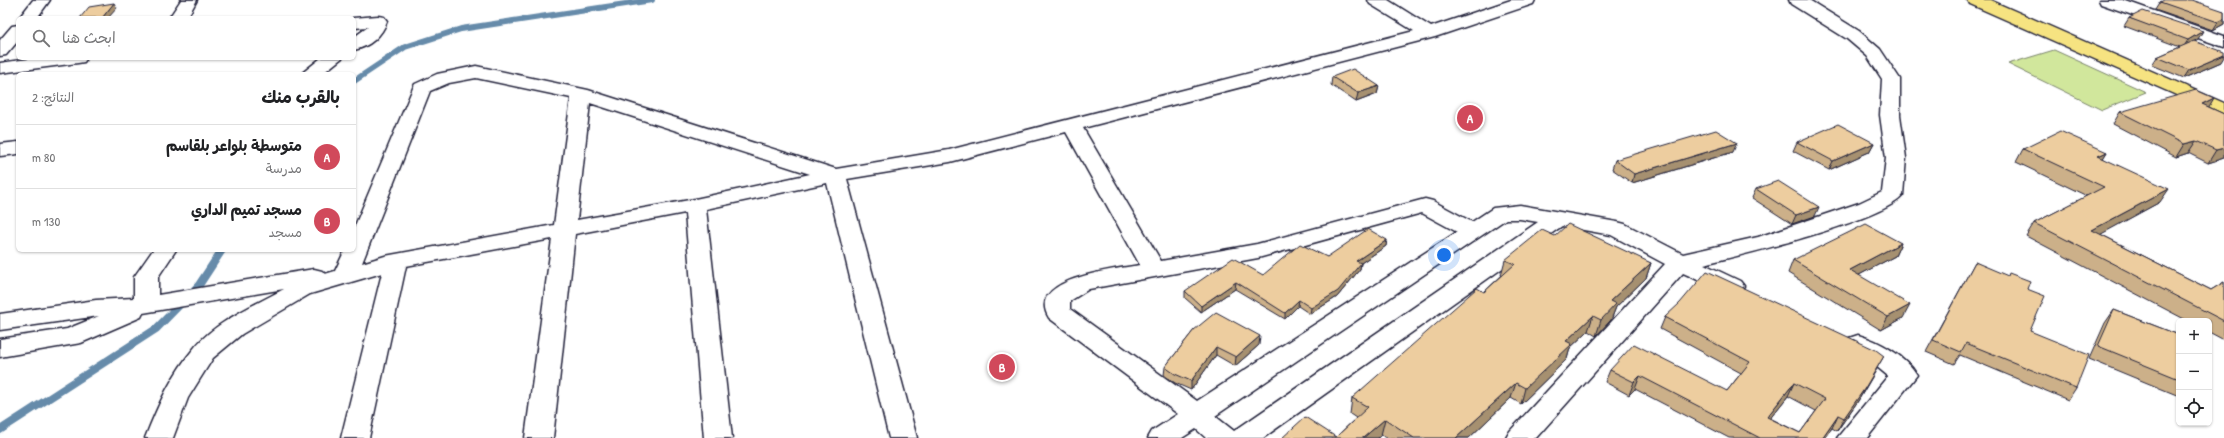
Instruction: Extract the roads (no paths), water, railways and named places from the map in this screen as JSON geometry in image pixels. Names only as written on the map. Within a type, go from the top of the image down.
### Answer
[{"type":"main road","points":[[1976,0],[2224,110]]},
{"type":"street","points":[[30,16],[42,0]]},
{"type":"street","points":[[179,16],[189,0]]},
{"type":"street","points":[[1376,0],[1429,33]]},
{"type":"street","points":[[160,438],[175,396],[204,352],[233,328],[302,289],[346,274],[396,261],[695,205],[835,175],[950,156],[1429,33],[1527,0]]},
{"type":"street","points":[[1520,438],[1680,262],[1764,244],[1867,208],[1892,195],[1896,158],[1890,115],[1891,79],[1874,53],[1853,35],[1797,0]]},
{"type":"street","points":[[2106,0],[2219,36]]},
{"type":"street","points":[[356,23],[378,21],[375,31],[356,44]]},
{"type":"street","points":[[0,52],[16,32]]},
{"type":"street","points":[[0,68],[62,60]]},
{"type":"street","points":[[313,72],[330,60]]},
{"type":"street","points":[[356,250],[422,88],[444,78],[476,72],[581,94],[835,175]]},
{"type":"street","points":[[539,438],[581,94]]},
{"type":"street","points":[[1072,125],[1155,271]]},
{"type":"street","points":[[0,150],[16,148]]},
{"type":"street","points":[[835,175],[898,437]]},
{"type":"street","points":[[695,205],[718,438]]},
{"type":"street","points":[[1224,438],[1197,415],[1058,312],[1058,298],[1082,283],[1155,271],[1258,251],[1425,206],[1474,232]]},
{"type":"street","points":[[1162,438],[1501,214],[1520,212],[1617,229],[1680,262],[1752,295]]},
{"type":"street","points":[[1243,438],[1557,219]]},
{"type":"street","points":[[146,305],[146,277],[164,252]]},
{"type":"street","points":[[346,274],[355,252]]},
{"type":"street","points":[[354,438],[396,261]]},
{"type":"street","points":[[0,322],[96,308],[146,305],[346,274]]},
{"type":"street","points":[[0,348],[72,337],[146,305]]},
{"type":"street","points":[[1838,335],[1874,351],[1904,375],[1862,435]]},
{"type":"waterway","points":[[356,80],[405,47],[461,29],[652,0]]},
{"type":"waterway","points":[[0,430],[156,329],[199,285],[221,252]]},
{"type":"place","name":"متوسطة بلواعر بلقاسم","points":[[1470,118]]},
{"type":"place","name":"مسجد تميم الداري","points":[[1002,367]]}]
